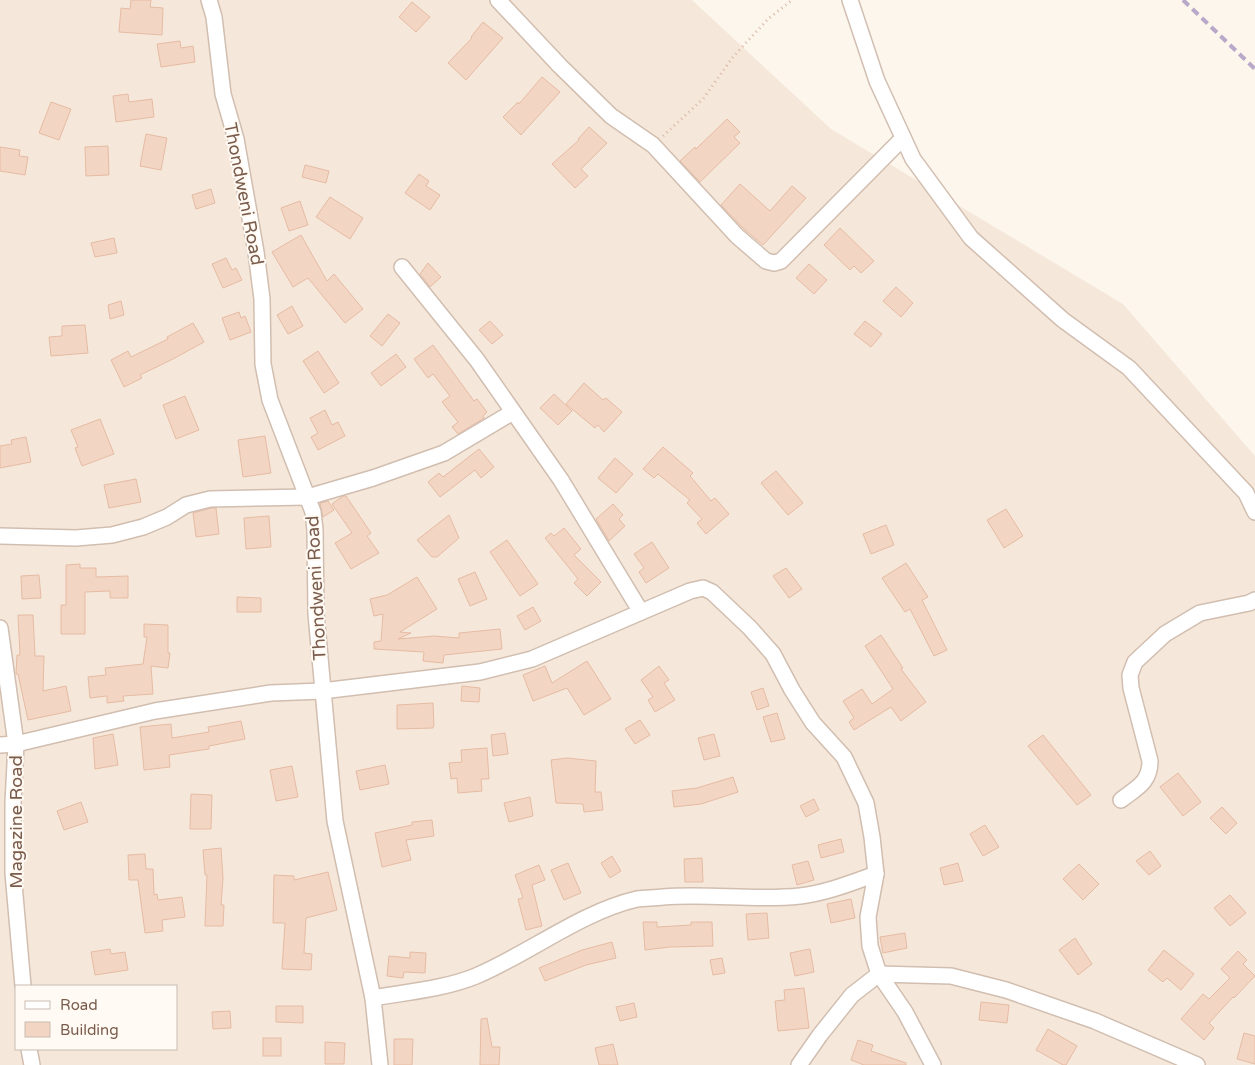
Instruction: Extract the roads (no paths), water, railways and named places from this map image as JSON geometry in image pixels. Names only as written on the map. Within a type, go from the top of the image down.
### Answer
[{"type":"street","name":"Thondweni Road","points":[[209,0],[214,17],[224,94],[236,139],[256,252],[262,299],[263,364],[270,400],[313,512],[316,614],[334,821],[373,998],[380,1065]]},
{"type":"street","points":[[498,0],[560,66],[611,116],[653,145],[737,236],[766,260],[774,263],[781,261],[903,138]]},
{"type":"street","points":[[850,0],[877,81],[913,159],[971,238],[1063,320],[1129,368],[1246,493],[1255,512]]},
{"type":"street","points":[[402,267],[477,360],[561,480],[641,612]]},
{"type":"street","points":[[0,536],[76,538],[112,535],[143,527],[167,517],[186,505],[210,499],[308,497],[374,478],[444,453],[513,412]]},
{"type":"street","points":[[0,745],[16,744],[155,711],[271,693],[322,691],[480,672],[532,659],[690,591],[703,588],[712,592],[750,628],[773,654],[792,690],[813,723],[844,757],[866,803],[872,837],[876,874],[868,918],[870,946],[879,974],[905,1012],[933,1065]]},
{"type":"street","points":[[1121,800],[1145,781],[1150,770],[1150,761],[1131,688],[1130,674],[1136,662],[1165,634],[1200,613],[1249,603],[1255,600]]},
{"type":"street","name":"Magazine Road","points":[[0,628],[16,744],[13,803],[13,873],[23,985]]},
{"type":"street","points":[[373,998],[434,988],[475,976],[519,955],[595,913],[638,899],[690,895],[731,897],[800,896],[836,889],[876,874]]},
{"type":"street","points":[[799,1065],[852,995],[879,974],[951,976],[1006,990],[1095,1021],[1197,1065]]},
{"type":"street","points":[[29,1050],[32,1065]]},
{"type":"railway","points":[[1183,0],[1255,69]]}]
